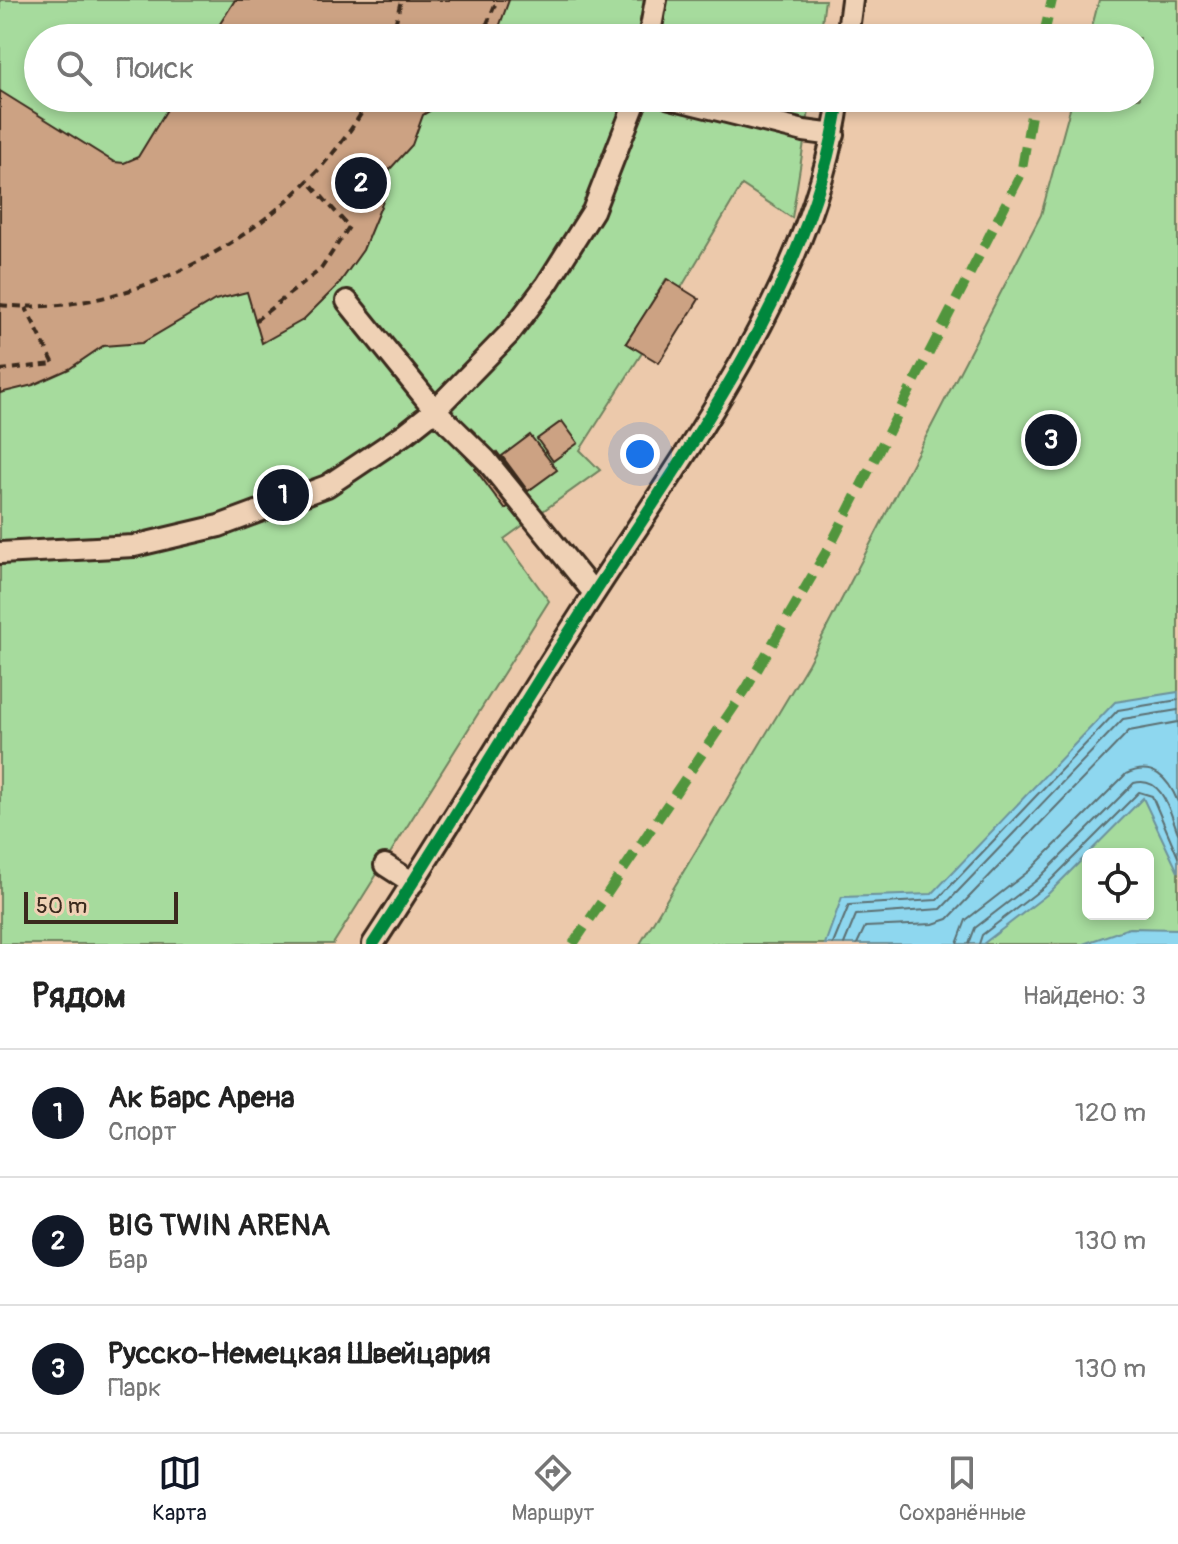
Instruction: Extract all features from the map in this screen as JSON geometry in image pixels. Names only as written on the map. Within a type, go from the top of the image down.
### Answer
[{"type":"lane","points":[[652,24],[656,0]]},
{"type":"lane","points":[[849,24],[852,0]]},
{"type":"lane","points":[[0,553],[134,546],[219,526],[327,486],[435,410],[509,334],[547,284],[593,211],[632,112]]},
{"type":"lane","points":[[727,112],[834,135]]},
{"type":"lane","points":[[373,944],[748,349],[796,258],[834,135],[837,112]]},
{"type":"lane","points":[[347,301],[435,410],[486,460],[594,593]]},
{"type":"lane","points":[[385,865],[413,883]]},
{"type":"path","points":[[395,24],[401,0]]},
{"type":"path","points":[[487,24],[497,0]]},
{"type":"path","points":[[0,305],[26,308],[77,302],[142,286],[203,260],[259,224],[309,182],[350,134],[362,112]]},
{"type":"path","points":[[255,321],[321,269],[349,227],[309,182]]},
{"type":"path","points":[[0,370],[54,364],[26,308]]},
{"type":"green space","points":[[0,0],[825,0],[822,24],[24,24],[24,112],[809,112],[792,218],[742,185],[681,288],[666,279],[627,343],[642,353],[580,450],[600,470],[504,539],[549,601],[333,944],[0,944]]},
{"type":"green space","points":[[1099,0],[1178,0],[1178,944],[640,944],[808,664],[1041,215],[1069,112],[1154,112],[1154,24],[1093,24]]},
{"type":"water","points":[[1178,692],[1178,872],[1143,798],[1094,848],[1082,848],[1082,860],[1049,893],[983,944],[825,944],[842,897],[932,894],[1115,702]]},
{"type":"water","points":[[1129,928],[1178,929],[1178,944],[1083,944]]},
{"type":"building","points":[[235,0],[509,0],[500,24],[220,24]]},
{"type":"building","points":[[0,91],[24,106],[24,112],[34,112],[114,162],[124,163],[138,157],[165,112],[428,112],[423,115],[412,145],[390,169],[386,194],[363,250],[338,285],[303,320],[262,343],[247,292],[215,300],[142,343],[103,346],[69,369],[33,385],[0,393]]},
{"type":"building","points":[[667,279],[699,299],[659,363],[626,343]]},
{"type":"building","points":[[562,421],[578,443],[553,461],[537,439]]},
{"type":"building","points":[[530,435],[557,470],[528,491],[502,456]]},
{"type":"building","points":[[497,452],[527,492],[505,509],[475,469]]},
{"type":"marked path","points":[[1046,24],[1052,0]]},
{"type":"marked path","points":[[573,944],[746,689],[832,542],[1021,174],[1032,112]]},
{"type":"cycle path","points":[[373,944],[737,369],[772,303],[802,236],[825,167],[836,112]]},
{"type":"place","name":"BIG TWIN ARENA","points":[[361,183]]},
{"type":"place","name":"Русско-Немецкая Швейцария","points":[[1051,440]]},
{"type":"place","name":"Ак Барс Арена","points":[[283,495]]}]
